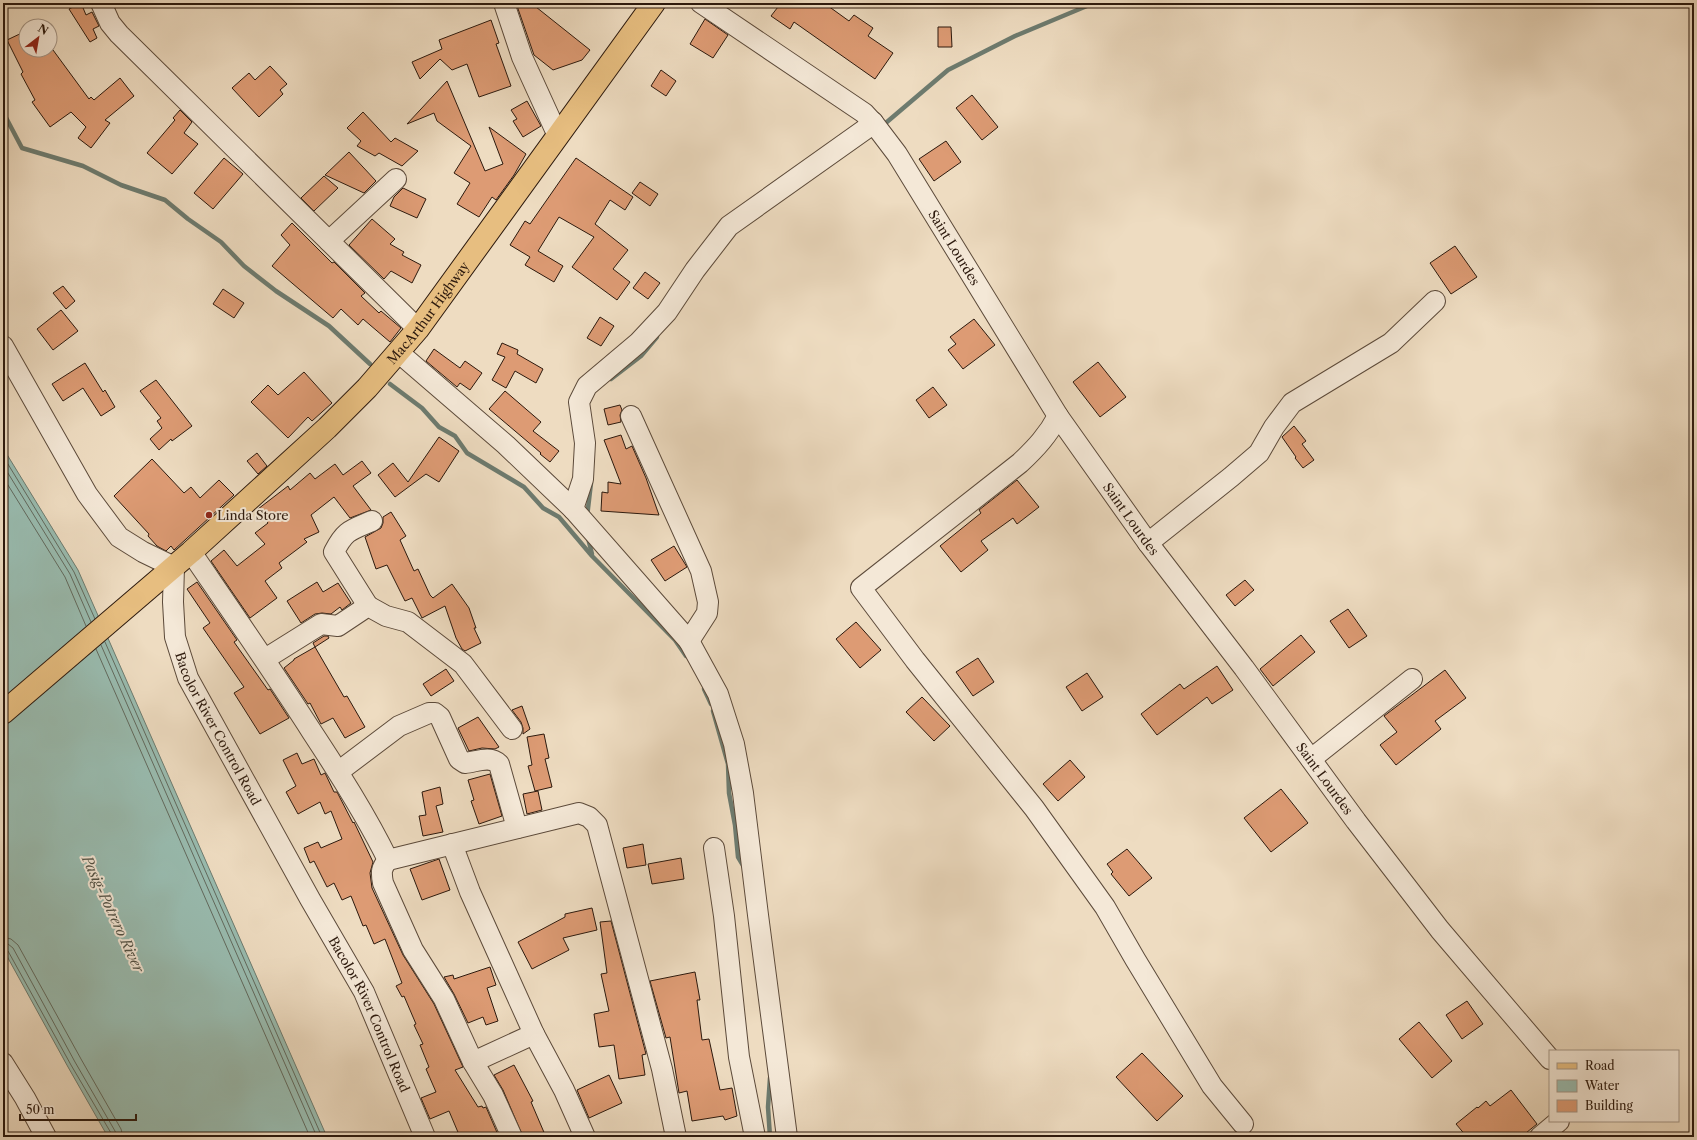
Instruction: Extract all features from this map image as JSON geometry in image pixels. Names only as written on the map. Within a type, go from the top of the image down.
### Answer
[{"type":"main road","name":"MacArthur Highway","points":[[3,713],[191,552],[327,428],[367,388],[418,329],[654,3]]},
{"type":"street","points":[[101,3],[110,23],[119,34],[418,329]]},
{"type":"street","points":[[504,3],[522,58],[558,136]]},
{"type":"street","name":"Saint Lourdes","points":[[701,3],[838,94],[864,113],[878,128],[1058,416],[1148,543],[1440,930],[1549,1058]]},
{"type":"street","points":[[576,513],[583,479],[585,443],[579,402],[587,386],[638,343],[667,312],[695,270],[729,226],[867,128],[878,128]]},
{"type":"street","points":[[329,241],[396,179]]},
{"type":"street","points":[[1148,543],[1259,453],[1274,427],[1292,402],[1391,343],[1435,301]]},
{"type":"street","points":[[3,346],[87,494],[118,537],[143,552],[174,567]]},
{"type":"street","points":[[398,352],[496,436],[594,532],[689,641],[718,694],[735,751],[743,793],[761,945],[788,1137]]},
{"type":"street","points":[[631,416],[701,572],[708,602],[707,613],[689,641]]},
{"type":"street","points":[[1058,416],[1052,429],[1025,459],[861,588],[915,660],[1034,808],[1101,901],[1212,1086],[1243,1124]]},
{"type":"street","points":[[372,521],[348,531],[340,540],[334,552],[368,606],[386,616],[408,622],[463,664],[512,729]]},
{"type":"street","points":[[191,552],[265,659],[338,772],[375,833],[388,860]]},
{"type":"street","name":"Bacolor River Control Road","points":[[174,567],[173,602],[175,637],[188,678],[310,899],[364,992],[425,1137]]},
{"type":"street","points":[[265,659],[321,624],[338,626],[368,606]]},
{"type":"street","points":[[1312,760],[1412,680]]},
{"type":"street","points":[[338,772],[399,726],[429,712],[434,713],[440,717],[459,759],[465,763],[490,759],[495,760],[499,764],[517,828]]},
{"type":"street","points":[[512,1137],[493,1095],[473,1062],[444,999],[413,950],[383,883],[381,873],[382,867],[388,860],[579,813],[589,817],[597,825],[662,1069],[676,1137]]},
{"type":"street","points":[[452,844],[470,892],[534,1034],[564,1090],[585,1137]]},
{"type":"street","points":[[714,848],[725,924],[739,1058],[755,1137]]},
{"type":"street","points":[[473,1062],[534,1034]]},
{"type":"street","points":[[3,1064],[25,1098],[46,1137]]},
{"type":"street","points":[[1540,1137],[1558,1122]]},
{"type":"water","name":"Pasig-Potrero River","points":[[3,448],[78,570],[327,1137],[108,1137],[3,949]]},
{"type":"building","points":[[81,3],[86,15],[92,12],[99,26],[93,29],[97,38],[90,42],[69,9]]},
{"type":"building","points":[[516,3],[531,3],[590,50],[582,60],[553,70],[534,55]]},
{"type":"building","points":[[781,3],[824,3],[849,21],[854,15],[873,28],[868,36],[893,53],[875,79],[794,22],[790,29],[771,16]]},
{"type":"building","points":[[705,19],[728,35],[713,58],[690,44]]},
{"type":"building","points":[[491,20],[499,43],[496,44],[511,86],[479,97],[467,64],[452,70],[440,59],[420,79],[412,62],[442,49],[439,40]]},
{"type":"building","points":[[938,27],[951,27],[952,47],[938,47]]},
{"type":"building","points":[[18,35],[18,58],[58,57],[89,99],[91,97],[94,100],[120,78],[134,96],[105,120],[110,123],[91,148],[78,138],[86,127],[71,112],[50,127],[32,102],[35,100],[21,74],[23,72],[7,40]]},
{"type":"building","points":[[270,66],[287,84],[280,90],[283,94],[259,117],[232,88],[249,73],[255,80]]},
{"type":"building","points":[[661,70],[676,81],[666,96],[651,86]]},
{"type":"building","points":[[447,81],[485,171],[503,164],[489,127],[526,154],[514,175],[496,200],[492,197],[479,217],[457,204],[470,183],[454,173],[471,146],[437,121],[434,113],[407,124]]},
{"type":"building","points":[[972,95],[998,127],[982,140],[956,108]]},
{"type":"building","points":[[527,101],[541,126],[523,137],[513,121],[517,119],[511,110]]},
{"type":"building","points":[[180,110],[192,122],[184,133],[198,144],[172,174],[147,153],[175,120],[173,118]]},
{"type":"building","points":[[363,112],[391,142],[395,138],[418,151],[402,166],[379,153],[375,156],[357,146],[361,141],[347,128]]},
{"type":"building","points":[[946,141],[961,162],[934,181],[919,159]]},
{"type":"building","points":[[349,152],[376,181],[364,193],[325,175]]},
{"type":"building","points":[[224,158],[243,174],[213,209],[194,193]]},
{"type":"building","points":[[576,158],[633,197],[625,210],[610,200],[595,224],[628,250],[613,269],[630,282],[617,300],[572,267],[594,237],[559,217],[538,251],[563,266],[554,282],[525,265],[530,257],[510,245],[525,221],[530,224]]},
{"type":"building","points":[[324,176],[338,188],[314,211],[301,198]]},
{"type":"building","points":[[640,182],[658,194],[650,206],[632,193]]},
{"type":"building","points":[[403,188],[426,199],[417,218],[390,206],[394,197]]},
{"type":"building","points":[[372,219],[395,239],[390,244],[404,252],[402,255],[421,265],[412,283],[391,271],[384,279],[349,245]]},
{"type":"building","points":[[292,223],[365,293],[361,296],[379,313],[381,311],[401,328],[390,342],[363,319],[358,325],[341,309],[333,318],[272,266],[290,245],[281,235]]},
{"type":"building","points":[[1455,246],[1477,277],[1451,294],[1430,263]]},
{"type":"building","points":[[645,272],[660,283],[648,299],[633,288]]},
{"type":"building","points":[[63,286],[75,301],[66,309],[53,293]]},
{"type":"building","points":[[223,289],[244,303],[234,318],[213,304]]},
{"type":"building","points":[[61,310],[78,331],[53,350],[37,329]]},
{"type":"building","points":[[600,317],[614,326],[601,346],[587,338]]},
{"type":"building","points":[[974,319],[995,345],[963,369],[948,350],[956,344],[950,337]]},
{"type":"building","points":[[502,343],[518,350],[517,354],[543,369],[536,383],[515,371],[506,388],[492,380],[505,357],[497,354]]},
{"type":"building","points":[[434,349],[460,368],[465,361],[482,373],[470,390],[460,383],[457,387],[426,361]]},
{"type":"building","points":[[1098,362],[1126,397],[1100,417],[1073,382]]},
{"type":"building","points":[[85,363],[103,392],[105,390],[115,407],[101,416],[83,388],[63,401],[52,384]]},
{"type":"building","points":[[304,372],[332,403],[312,421],[308,417],[288,438],[251,402],[268,385],[278,395]]},
{"type":"building","points":[[156,380],[192,426],[172,441],[171,439],[159,450],[150,439],[162,428],[157,421],[161,418],[140,391]]},
{"type":"building","points":[[933,387],[947,405],[929,418],[916,400]]},
{"type":"building","points":[[505,391],[541,422],[533,431],[559,451],[550,462],[489,409]]},
{"type":"building","points":[[620,405],[622,410],[620,415],[621,422],[608,425],[604,409]]},
{"type":"building","points":[[1294,426],[1306,441],[1302,444],[1314,460],[1303,468],[1282,437]]},
{"type":"building","points":[[621,435],[626,449],[632,446],[646,478],[659,515],[601,511],[602,492],[608,493],[608,482],[621,484],[604,440]]},
{"type":"building","points":[[439,437],[459,451],[439,482],[426,474],[395,497],[378,475],[393,463],[408,482]]},
{"type":"building","points":[[257,453],[267,466],[258,474],[247,461]]},
{"type":"building","points":[[152,459],[184,493],[191,487],[200,498],[219,480],[234,495],[174,550],[171,546],[166,551],[157,546],[148,536],[149,534],[114,496]]},
{"type":"building","points":[[362,461],[371,473],[353,486],[371,510],[350,518],[334,497],[311,515],[319,532],[304,539],[307,542],[279,563],[282,568],[265,581],[277,598],[250,618],[211,561],[224,550],[237,566],[265,544],[255,533],[268,523],[258,509],[288,486],[290,490],[310,473],[315,479],[335,464],[343,475]]},
{"type":"building","points":[[1017,480],[1039,507],[1017,524],[1013,518],[981,541],[988,550],[961,572],[940,546],[981,513],[979,510]]},
{"type":"building","points":[[391,512],[406,536],[400,540],[414,571],[418,569],[430,595],[433,598],[452,584],[469,608],[476,628],[474,628],[481,643],[465,651],[462,649],[456,638],[445,606],[422,618],[412,598],[405,601],[387,565],[376,569],[365,537],[381,528],[383,517]]},
{"type":"building","points":[[674,546],[687,567],[665,581],[651,560]]},
{"type":"building","points":[[1245,580],[1254,590],[1235,606],[1226,595]]},
{"type":"building","points":[[197,582],[237,640],[234,642],[268,690],[270,689],[289,718],[260,734],[234,693],[244,687],[203,628],[210,623],[187,589]]},
{"type":"building","points":[[317,582],[323,592],[338,583],[351,603],[342,610],[340,607],[331,614],[315,614],[301,623],[287,601]]},
{"type":"building","points":[[1348,609],[1367,636],[1349,648],[1330,621]]},
{"type":"building","points":[[856,622],[881,650],[860,668],[836,639]]},
{"type":"building","points":[[1301,635],[1315,652],[1273,686],[1260,669]]},
{"type":"building","points":[[324,636],[328,636],[329,638],[315,647],[313,643]]},
{"type":"building","points":[[315,647],[344,697],[347,696],[365,727],[345,738],[333,718],[321,724],[310,703],[308,704],[284,668],[294,659]]},
{"type":"building","points":[[978,658],[994,682],[973,696],[956,672]]},
{"type":"building","points":[[1217,666],[1233,690],[1212,704],[1207,697],[1157,735],[1141,714],[1180,684],[1184,689]]},
{"type":"building","points":[[446,669],[454,681],[431,696],[423,684]]},
{"type":"building","points":[[1445,670],[1466,698],[1435,721],[1441,729],[1396,765],[1380,745],[1397,732],[1384,716]]},
{"type":"building","points":[[1087,673],[1103,697],[1082,711],[1066,687]]},
{"type":"building","points":[[922,697],[950,726],[934,741],[906,712]]},
{"type":"building","points":[[522,706],[530,729],[523,734],[521,722],[512,710]]},
{"type":"building","points":[[478,717],[499,747],[495,749],[482,748],[469,751],[458,728]]},
{"type":"building","points":[[544,734],[549,758],[545,759],[552,787],[535,791],[528,766],[532,765],[527,737]]},
{"type":"building","points":[[297,753],[302,764],[314,759],[321,775],[325,773],[334,792],[337,792],[353,823],[354,822],[373,862],[370,873],[372,888],[403,955],[434,1004],[463,1067],[455,1070],[478,1107],[486,1107],[499,1137],[460,1137],[449,1111],[430,1119],[421,1098],[436,1092],[426,1069],[429,1067],[420,1045],[423,1044],[414,1025],[416,1024],[404,996],[402,997],[396,986],[402,983],[385,939],[374,944],[366,925],[363,926],[351,896],[342,900],[334,883],[327,887],[314,861],[310,863],[304,848],[318,842],[321,848],[342,839],[331,811],[325,814],[320,802],[298,814],[286,792],[296,786],[283,760]]},
{"type":"building","points":[[1070,760],[1085,777],[1058,801],[1043,784]]},
{"type":"building","points":[[490,774],[502,816],[479,824],[471,801],[474,800],[468,780]]},
{"type":"building","points":[[440,787],[443,804],[436,806],[443,832],[423,836],[419,816],[426,815],[422,792]]},
{"type":"building","points":[[1281,789],[1308,823],[1271,852],[1244,818]]},
{"type":"building","points":[[538,791],[542,810],[527,814],[523,794]]},
{"type":"building","points":[[643,844],[646,865],[627,868],[623,848]]},
{"type":"building","points":[[1127,849],[1152,878],[1129,896],[1111,874],[1113,872],[1107,864]]},
{"type":"building","points":[[681,858],[684,879],[652,884],[648,864]]},
{"type":"building","points":[[439,859],[450,890],[422,900],[410,869]]},
{"type":"building","points":[[592,908],[597,930],[563,938],[569,950],[532,969],[518,942],[565,917],[565,914]]},
{"type":"building","points":[[611,921],[646,1054],[642,1055],[645,1075],[619,1079],[614,1045],[599,1047],[594,1014],[609,1011],[601,974],[607,973],[600,922]]},
{"type":"building","points":[[490,967],[496,985],[487,988],[498,1021],[486,1025],[483,1017],[468,1023],[444,977],[453,975],[454,979]]},
{"type":"building","points":[[695,972],[700,1000],[697,1000],[702,1040],[709,1039],[720,1090],[732,1088],[737,1116],[725,1120],[723,1116],[692,1121],[687,1091],[679,1093],[670,1037],[666,1038],[650,981]]},
{"type":"building","points":[[1467,1001],[1483,1024],[1462,1039],[1446,1015]]},
{"type":"building","points":[[1419,1022],[1452,1061],[1432,1078],[1399,1039]]},
{"type":"building","points":[[1142,1053],[1183,1096],[1157,1121],[1116,1077]]},
{"type":"building","points":[[514,1065],[533,1101],[531,1102],[546,1137],[523,1137],[503,1090],[494,1075]]},
{"type":"building","points":[[609,1075],[622,1103],[589,1118],[577,1090]]},
{"type":"building","points":[[1511,1090],[1537,1124],[1521,1137],[1467,1137],[1456,1124],[1486,1101],[1490,1106]]},
{"type":"waterway","points":[[881,127],[948,70],[1015,36],[1094,3]]},
{"type":"waterway","points":[[3,112],[22,148],[83,166],[121,185],[165,200],[188,219],[221,242],[244,266],[276,291],[329,326],[370,364]]},
{"type":"waterway","points":[[611,379],[641,356],[657,337]]},
{"type":"waterway","points":[[390,384],[422,408],[439,427],[455,436],[467,453],[524,487],[543,508],[559,517],[592,556],[675,640],[686,656]]},
{"type":"waterway","points":[[587,517],[591,483]]},
{"type":"waterway","points":[[588,538],[592,554]]},
{"type":"waterway","points":[[704,689],[711,704]]},
{"type":"waterway","points":[[713,711],[728,764],[729,793],[735,825],[738,857],[744,867]]},
{"type":"waterway","points":[[770,1078],[768,1107],[770,1137]]},
{"type":"place","name":"Linda Store","points":[[209,515]]}]
